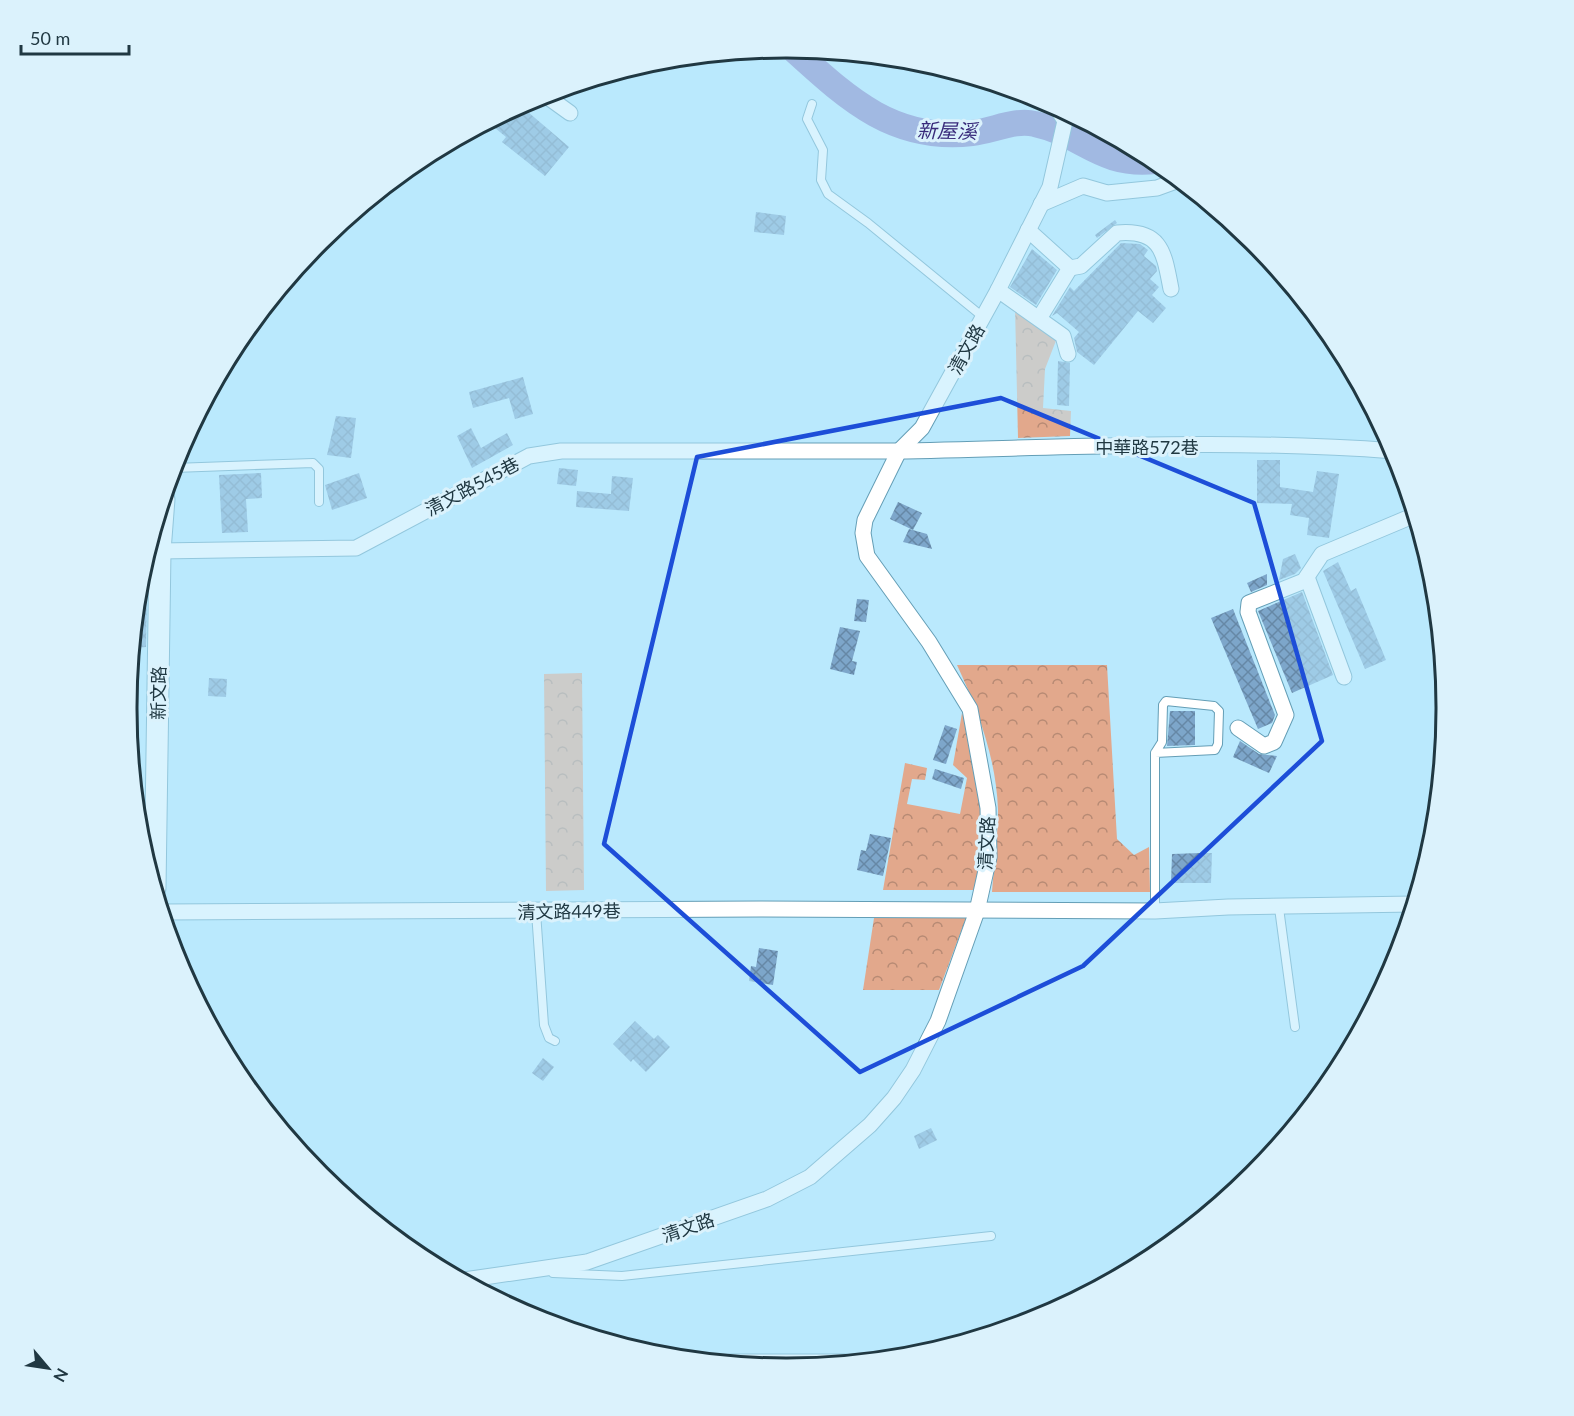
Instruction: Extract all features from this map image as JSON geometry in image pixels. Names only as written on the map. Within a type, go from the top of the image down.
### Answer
[{"type":"street","points":[[554,102],[570,113]]},
{"type":"street","name":"清文路","points":[[477,1278],[587,1262],[767,1199],[810,1177],[870,1125],[894,1098],[913,1070],[938,1021],[976,911],[988,857],[988,808],[970,709],[929,642],[867,556],[863,533],[865,520],[899,451],[922,428],[998,290],[1041,204],[1053,174],[1065,121]]},
{"type":"street","points":[[1041,204],[1083,186],[1107,193],[1157,188],[1169,184]]},
{"type":"street","points":[[1028,230],[1070,268]]},
{"type":"street","points":[[1040,317],[1070,268],[1081,266],[1098,253],[1117,233],[1143,234],[1154,240],[1165,256],[1171,289]]},
{"type":"street","points":[[998,290],[1040,317],[1063,336],[1068,354]]},
{"type":"street","name":"中華路572巷","points":[[899,451],[1165,446],[1340,447],[1383,450]]},
{"type":"street","name":"清文路545巷","points":[[158,550],[356,548],[529,456],[561,451],[899,451]]},
{"type":"street","points":[[1238,728],[1264,746],[1274,742],[1286,715],[1248,612],[1249,603],[1297,586],[1307,577],[1322,554],[1408,518]]},
{"type":"street","name":"新文路","points":[[155,560],[155,856]]},
{"type":"street","points":[[1307,577],[1344,676]]},
{"type":"street","name":"清文路449巷","points":[[171,912],[536,912],[761,909],[1155,911],[1228,907],[1406,904]]},
{"type":"lane","points":[[812,104],[807,119],[823,150],[821,180],[828,194],[868,223],[983,317]]},
{"type":"lane","points":[[184,468],[313,463],[319,469],[319,502]]},
{"type":"lane","points":[[1155,753],[1215,750],[1218,744],[1219,711],[1214,706],[1166,701],[1163,705],[1162,742],[1155,753],[1155,911]]},
{"type":"lane","points":[[1279,908],[1295,1027]]},
{"type":"lane","points":[[536,912],[544,1025],[549,1038],[555,1041]]},
{"type":"lane","points":[[522,1272],[622,1276],[991,1236]]},
{"type":"highlighted area","points":[[1001,398],[1254,503],[1322,741],[1083,966],[860,1072],[604,844],[697,457]]},
{"type":"green space","points":[[1070,123],[1130,157],[1109,151],[1070,130]]},
{"type":"green space","points":[[1015,307],[1057,338],[1045,369],[1043,408],[1071,411],[1070,436],[1018,438]]},
{"type":"green space","points":[[957,665],[1107,665],[1117,839],[1134,855],[1149,847],[1150,892],[992,892],[997,840],[997,790],[985,735]]},
{"type":"green space","points":[[582,673],[584,890],[546,891],[544,674]]},
{"type":"green space","points":[[962,713],[967,726],[981,811],[976,890],[883,890],[905,763],[927,768],[925,780],[912,779],[907,804],[960,814],[967,778],[953,765]]},
{"type":"green space","points":[[876,905],[971,905],[939,990],[863,990]]},
{"type":"building","points":[[528,112],[569,147],[545,176],[502,142],[506,137],[495,128]]},
{"type":"building","points":[[756,212],[786,216],[784,235],[754,232]]},
{"type":"building","points":[[1115,220],[1117,223],[1097,238],[1095,235]]},
{"type":"building","points":[[1121,243],[1140,244],[1148,250],[1144,256],[1156,266],[1157,271],[1150,279],[1159,287],[1152,295],[1166,308],[1153,323],[1138,311],[1094,365],[1077,352],[1074,338],[1079,332],[1057,313],[1052,316],[1070,287],[1074,291]]},
{"type":"building","points":[[1032,249],[1057,270],[1036,305],[1010,287]]},
{"type":"building","points":[[1058,361],[1070,363],[1069,406],[1057,405]]},
{"type":"building","points":[[523,377],[533,414],[515,419],[509,398],[473,408],[469,392]]},
{"type":"building","points":[[336,416],[356,418],[351,458],[327,455]]},
{"type":"building","points":[[471,428],[481,448],[507,433],[513,445],[472,468],[457,436]]},
{"type":"building","points":[[1257,460],[1280,460],[1280,487],[1313,492],[1317,471],[1339,474],[1329,538],[1307,535],[1309,518],[1290,515],[1292,504],[1257,503]]},
{"type":"building","points":[[559,468],[578,470],[576,486],[557,484]]},
{"type":"building","points":[[261,473],[262,498],[246,499],[248,532],[222,533],[219,475]]},
{"type":"building","points":[[359,473],[367,498],[332,510],[325,485]]},
{"type":"building","points":[[612,476],[633,478],[629,511],[576,507],[577,491],[611,494]]},
{"type":"building","points":[[898,502],[922,513],[913,530],[890,519]]},
{"type":"building","points":[[909,529],[927,534],[932,549],[903,542]]},
{"type":"building","points":[[1295,554],[1301,568],[1295,574],[1279,580],[1283,559]]},
{"type":"building","points":[[1338,562],[1351,591],[1356,588],[1386,660],[1365,669],[1323,571]]},
{"type":"building","points":[[1267,574],[1267,585],[1251,592],[1247,583]]},
{"type":"building","points":[[1302,592],[1333,675],[1292,693],[1258,611]]},
{"type":"building","points":[[147,599],[146,647],[141,647]]},
{"type":"building","points":[[857,599],[869,600],[866,622],[854,621]]},
{"type":"building","points":[[1233,609],[1275,715],[1272,723],[1258,729],[1211,618]]},
{"type":"building","points":[[840,627],[860,631],[852,661],[857,662],[854,675],[830,669]]},
{"type":"building","points":[[209,678],[227,679],[226,697],[208,696]]},
{"type":"building","points":[[1170,711],[1195,711],[1195,745],[1167,746]]},
{"type":"building","points":[[945,725],[957,729],[946,764],[933,760]]},
{"type":"building","points":[[1240,741],[1259,754],[1277,756],[1269,773],[1233,757]]},
{"type":"building","points":[[935,769],[964,778],[961,789],[932,779]]},
{"type":"building","points":[[870,834],[891,838],[883,876],[857,870],[861,850],[866,851]]},
{"type":"building","points":[[1212,853],[1211,883],[1171,883],[1172,854]]},
{"type":"building","points":[[759,948],[778,951],[773,985],[749,981],[751,966],[756,967]]},
{"type":"building","points":[[635,1021],[654,1039],[658,1035],[670,1047],[646,1072],[633,1059],[631,1062],[613,1044]]},
{"type":"building","points":[[543,1058],[554,1067],[543,1081],[532,1073]]},
{"type":"building","points":[[931,1128],[937,1140],[919,1149],[914,1136]]},
{"type":"waterway","name":"新屋溪","points":[[804,59],[833,84],[873,113],[918,131],[944,134],[972,133],[1012,124],[1035,124],[1066,135],[1105,155],[1138,162]]}]
